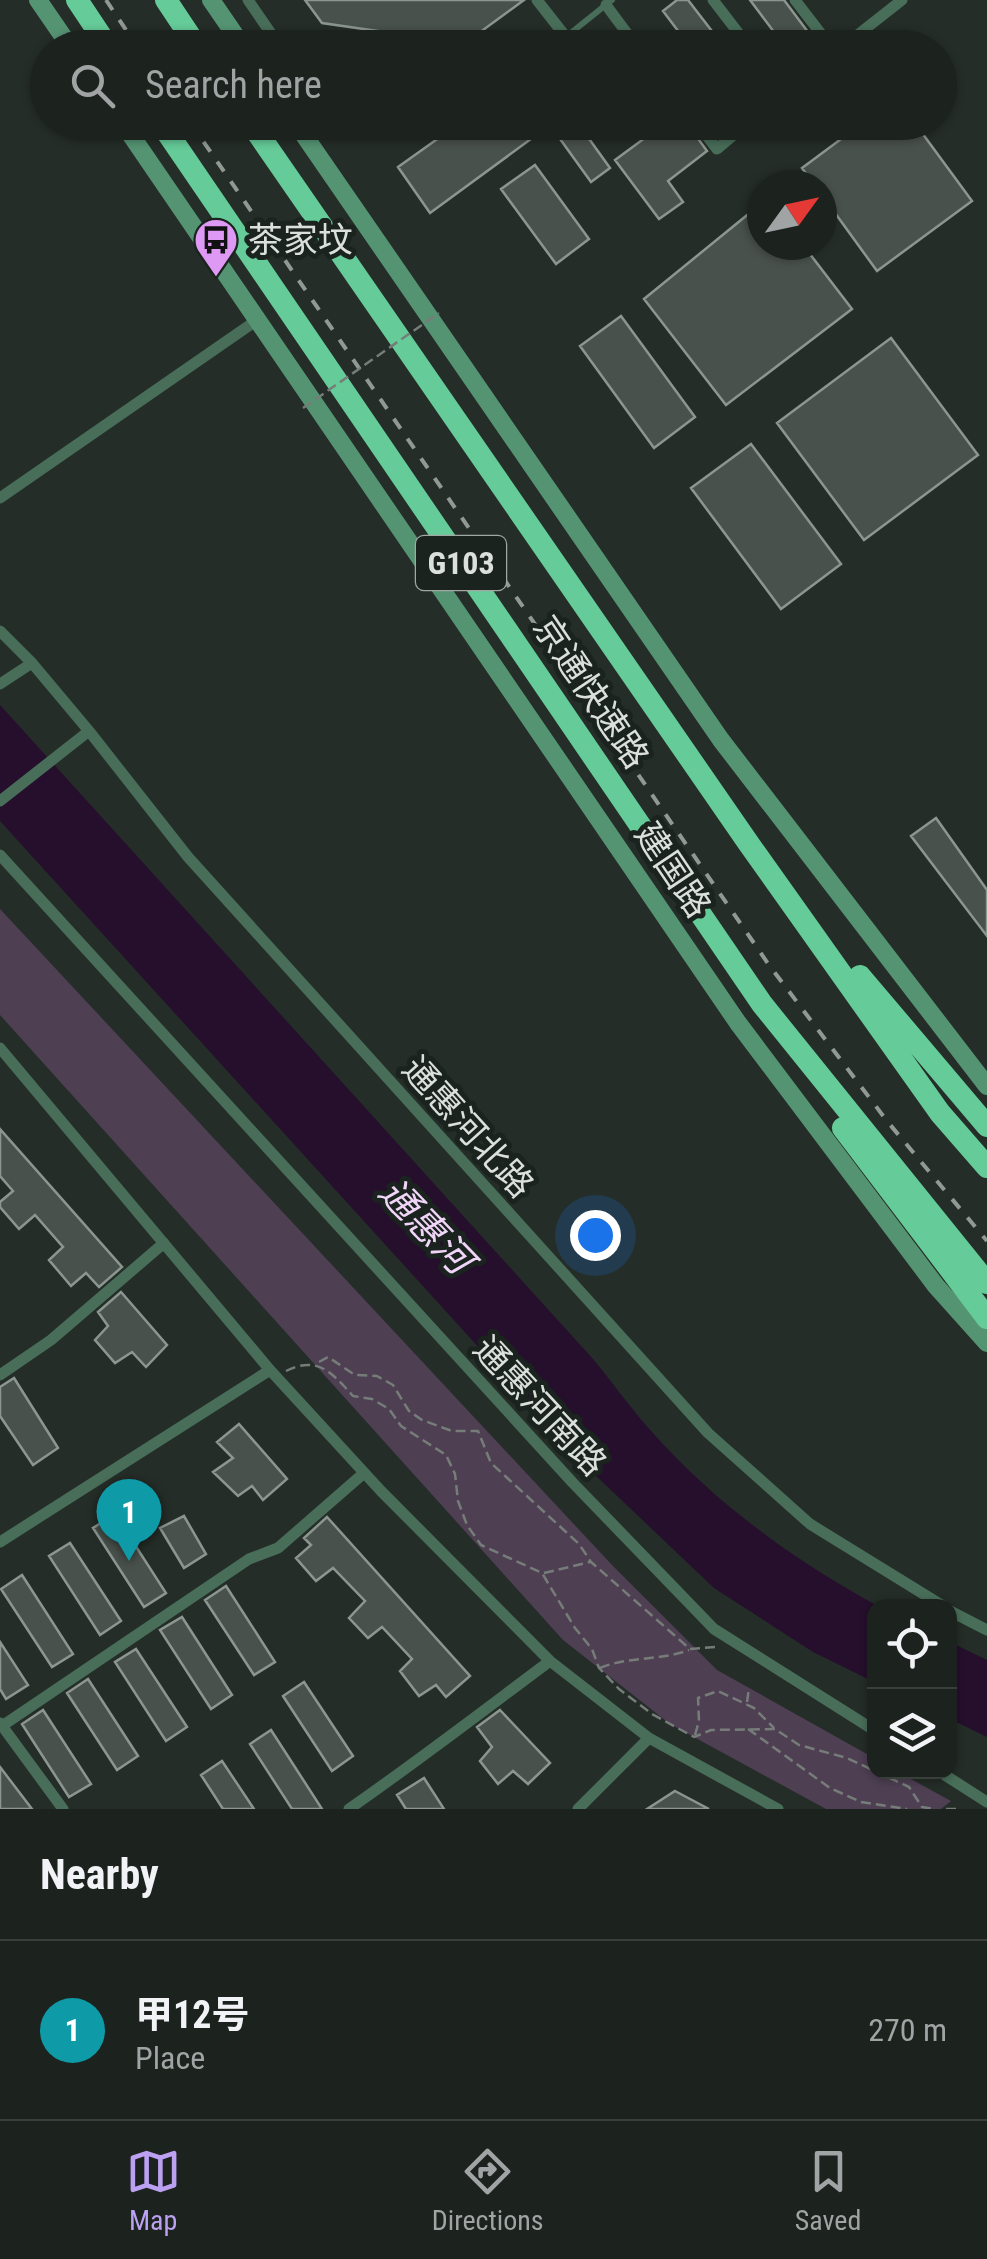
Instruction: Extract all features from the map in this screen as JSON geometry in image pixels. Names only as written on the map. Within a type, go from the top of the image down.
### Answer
[{"type":"highway","points":[[77,0],[97,30]]},
{"type":"highway","points":[[166,0],[186,30]]},
{"type":"highway","name":"京通快速路","points":[[172,140],[762,1004],[987,1283]]},
{"type":"highway","name":"京通快速路","points":[[262,140],[749,844],[940,1113],[987,1167]]},
{"type":"highway","points":[[749,844],[987,1126]]},
{"type":"highway","points":[[762,1004],[861,1156],[987,1318]]},
{"type":"main road","points":[[38,0],[59,30]]},
{"type":"main road","points":[[211,0],[232,30]]},
{"type":"main road","name":"建国路","points":[[134,140],[738,1023],[936,1286],[987,1343]]},
{"type":"main road","points":[[307,140],[722,740],[987,1086]]},
{"type":"street","points":[[248,0],[269,30]]},
{"type":"street","points":[[536,0],[560,30]]},
{"type":"street","points":[[713,0],[736,30]]},
{"type":"street","points":[[795,0],[818,30]]},
{"type":"street","points":[[864,30],[902,0]]},
{"type":"street","points":[[609,3],[626,30]]},
{"type":"street","points":[[709,140],[716,149],[727,140]]},
{"type":"street","points":[[0,497],[257,320]]},
{"type":"street","name":"通惠河北路","points":[[0,631],[32,663],[188,857],[708,1433],[810,1524],[932,1599]]},
{"type":"street","points":[[0,684],[32,663]]},
{"type":"street","points":[[0,801],[89,732]]},
{"type":"street","name":"通惠河南路","points":[[0,854],[573,1482],[714,1629],[867,1725]]},
{"type":"street","points":[[0,1048],[274,1374],[364,1473],[550,1661],[649,1738],[778,1809]]},
{"type":"street","points":[[0,1375],[51,1340],[164,1243]]},
{"type":"street","points":[[0,1542],[274,1374]]},
{"type":"street","points":[[63,1809],[1,1724],[249,1559],[278,1548],[364,1473]]},
{"type":"street","points":[[957,1615],[987,1630]]},
{"type":"street","points":[[349,1809],[550,1661]]},
{"type":"street","points":[[578,1809],[649,1738]]},
{"type":"street","points":[[951,1779],[987,1802]]},
{"type":"lane","points":[[575,30],[609,3]]},
{"type":"path","points":[[303,408],[439,313]]},
{"type":"path","points":[[274,1374],[328,1357],[355,1374],[378,1376],[393,1385],[408,1411],[438,1428],[478,1431],[491,1463],[579,1544],[591,1562],[690,1649]]},
{"type":"path","points":[[318,1363],[353,1396],[372,1399],[388,1409],[401,1426],[446,1455],[455,1474],[458,1501],[481,1545],[542,1573],[592,1649],[599,1668],[641,1706],[694,1737]]},
{"type":"path","points":[[542,1573],[591,1562]]},
{"type":"path","points":[[599,1668],[616,1661],[672,1656],[690,1649],[709,1650],[731,1638]]},
{"type":"path","points":[[747,1703],[748,1688]]},
{"type":"path","points":[[694,1737],[699,1721],[698,1698],[718,1691],[747,1703],[775,1730],[799,1745],[847,1758],[909,1787],[922,1806]]},
{"type":"path","points":[[747,1728],[830,1788],[861,1802],[906,1809]]},
{"type":"path","points":[[694,1737],[711,1730],[775,1730]]},
{"type":"path","points":[[915,1809],[934,1809]]},
{"type":"path","points":[[946,1809],[956,1809]]},
{"type":"shaded area","points":[[0,909],[612,1565],[717,1670],[867,1754],[867,1779],[911,1779],[951,1801],[941,1809],[826,1809],[670,1724],[563,1640],[0,1015]]},
{"type":"water","name":"通惠河","points":[[0,705],[593,1359],[677,1458],[758,1529],[867,1600],[867,1679],[813,1652],[714,1588],[593,1473],[0,821]]},
{"type":"water","points":[[957,1645],[987,1660],[987,1737],[957,1722]]},
{"type":"building","points":[[305,0],[524,0],[483,30],[370,30],[322,23]]},
{"type":"building","points":[[677,0],[688,0],[711,30],[677,30],[663,11]]},
{"type":"building","points":[[750,0],[784,0],[806,30],[772,30]]},
{"type":"building","points":[[436,140],[530,140],[430,213],[398,167]]},
{"type":"building","points":[[561,140],[590,140],[610,168],[591,182]]},
{"type":"building","points":[[642,140],[699,140],[707,151],[668,181],[683,202],[659,219],[615,160]]},
{"type":"building","points":[[840,140],[927,140],[972,201],[877,271],[837,216],[837,170],[803,170]]},
{"type":"building","points":[[535,165],[589,239],[556,264],[501,189]]},
{"type":"building","points":[[747,215],[747,260],[814,260],[852,309],[726,405],[644,299]]},
{"type":"building","points":[[621,316],[695,417],[654,448],[580,346]]},
{"type":"building","points":[[891,338],[978,455],[864,540],[777,423]]},
{"type":"building","points":[[751,444],[841,564],[781,609],[691,488]]},
{"type":"building","points":[[936,818],[987,890],[987,936],[911,836]]},
{"type":"building","points":[[0,1129],[122,1267],[99,1287],[86,1273],[71,1286],[49,1260],[63,1247],[35,1215],[19,1229],[0,1207],[0,1202],[13,1191],[0,1176]]},
{"type":"building","points":[[121,1292],[167,1345],[146,1367],[132,1352],[115,1363],[95,1340],[108,1326],[98,1312]]},
{"type":"building","points":[[14,1378],[58,1448],[33,1465],[0,1416],[0,1387]]},
{"type":"building","points":[[239,1424],[287,1479],[263,1500],[252,1486],[238,1496],[213,1472],[233,1458],[217,1442]]},
{"type":"building","points":[[115,1514],[166,1593],[144,1607],[93,1528]]},
{"type":"building","points":[[184,1516],[206,1554],[184,1568],[160,1528]]},
{"type":"building","points":[[327,1517],[470,1676],[446,1697],[436,1685],[419,1696],[400,1671],[412,1659],[382,1627],[368,1638],[349,1618],[365,1601],[333,1568],[316,1581],[296,1558],[311,1545],[304,1538]]},
{"type":"building","points":[[70,1543],[121,1621],[100,1635],[49,1556]]},
{"type":"building","points":[[22,1575],[73,1654],[52,1667],[1,1589]]},
{"type":"building","points":[[226,1586],[275,1662],[254,1675],[205,1600]]},
{"type":"building","points":[[182,1617],[232,1695],[211,1709],[160,1630]]},
{"type":"building","points":[[0,1642],[28,1685],[6,1699],[0,1689]]},
{"type":"building","points":[[136,1649],[187,1727],[166,1741],[115,1662]]},
{"type":"building","points":[[88,1679],[138,1756],[117,1770],[67,1693]]},
{"type":"building","points":[[304,1682],[353,1756],[332,1771],[283,1696]]},
{"type":"building","points":[[43,1710],[91,1784],[69,1797],[22,1724]]},
{"type":"building","points":[[500,1710],[550,1763],[528,1784],[513,1771],[498,1784],[480,1761],[492,1747],[477,1727]]},
{"type":"building","points":[[271,1730],[322,1809],[292,1809],[250,1744]]},
{"type":"building","points":[[222,1761],[254,1809],[223,1809],[201,1775]]},
{"type":"building","points":[[0,1767],[32,1809],[0,1809]]},
{"type":"building","points":[[424,1778],[444,1809],[406,1809],[397,1795]]},
{"type":"building","points":[[675,1791],[709,1809],[647,1809]]},
{"type":"railway","points":[[106,0],[126,30]]},
{"type":"railway","points":[[202,140],[769,965],[887,1121],[987,1241]]},
{"type":"place","name":"茶家坟","points":[[216,278]]},
{"type":"place","name":"甲12号","points":[[129,1561]]}]
